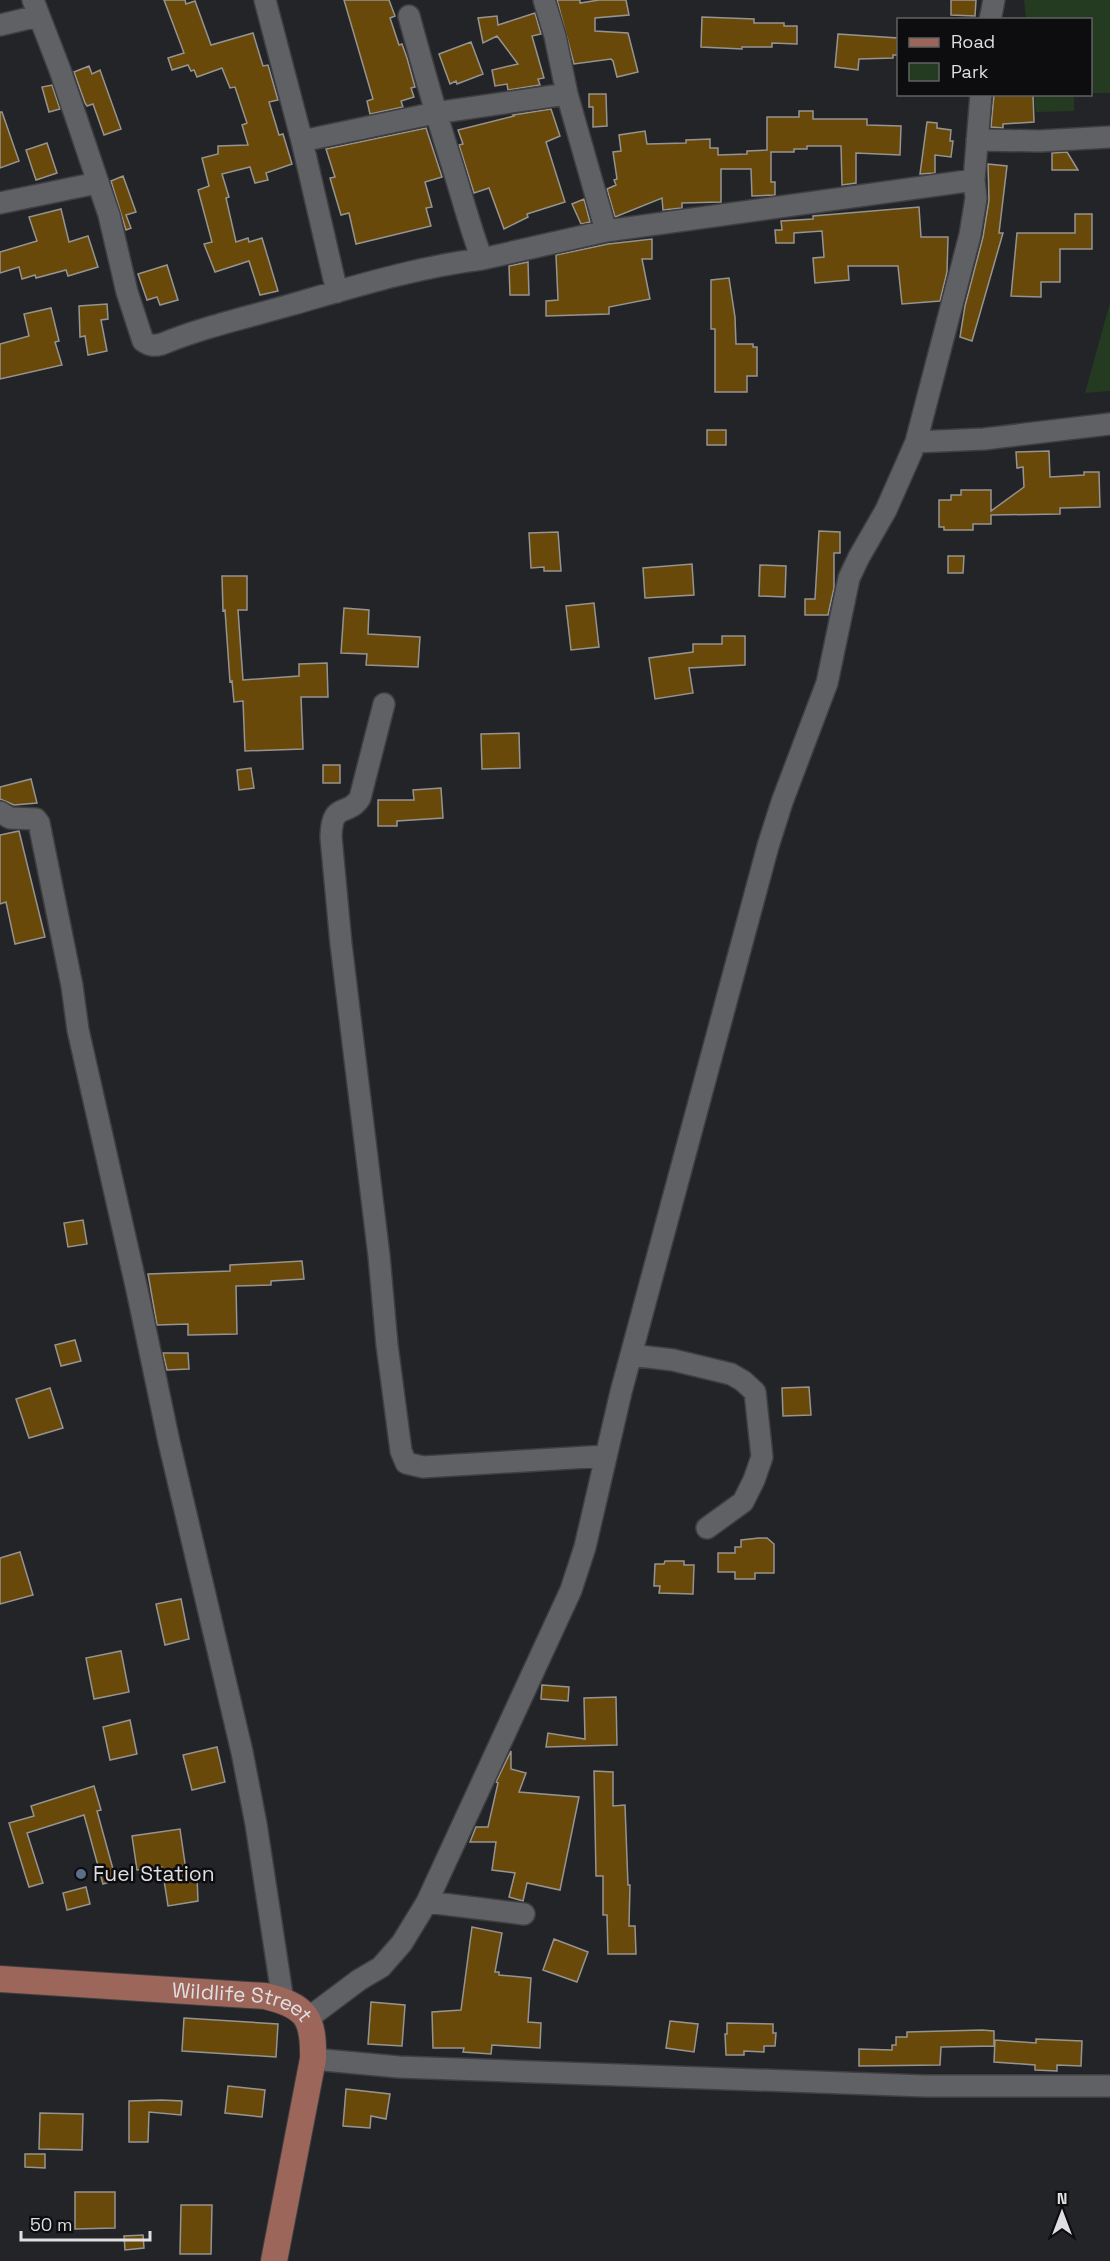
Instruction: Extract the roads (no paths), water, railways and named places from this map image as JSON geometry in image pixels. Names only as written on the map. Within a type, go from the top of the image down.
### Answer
[{"type":"main road","name":"Wildlife Street","points":[[0,1979],[265,1996],[284,2001],[301,2012],[312,2027],[313,2059],[274,2261]]},
{"type":"street","points":[[265,0],[302,141],[337,292]]},
{"type":"street","points":[[544,0],[555,36],[567,94],[606,231]]},
{"type":"street","points":[[990,18],[994,0]]},
{"type":"street","points":[[0,25],[35,8],[60,70],[112,224],[133,312],[143,341],[152,346],[227,322],[337,292],[457,262],[482,259],[606,231],[974,180]]},
{"type":"street","points":[[409,16],[435,113],[451,159],[470,228],[482,259]]},
{"type":"street","points":[[302,141],[435,113],[567,94]]},
{"type":"street","points":[[307,2019],[349,1986],[381,1967],[402,1943],[427,1902],[571,1590],[585,1547],[605,1456],[768,846],[826,683],[849,578],[886,510],[916,442],[970,235],[976,198],[974,180],[981,96]]},
{"type":"street","points":[[976,140],[1040,141],[1110,137]]},
{"type":"street","points":[[0,203],[97,183]]},
{"type":"street","points":[[916,442],[984,439],[1110,424]]},
{"type":"street","points":[[384,704],[360,798],[357,803],[334,815],[331,822],[331,837],[341,944],[401,1451],[406,1463],[423,1467],[605,1456]]},
{"type":"street","points":[[0,812],[10,818],[36,819],[39,823],[72,986],[78,1030],[169,1442],[242,1752],[284,2001]]},
{"type":"street","points":[[632,1355],[673,1360],[731,1374],[755,1392],[762,1457],[754,1480],[743,1502],[707,1528]]},
{"type":"street","points":[[427,1902],[524,1914]]},
{"type":"street","points":[[313,2059],[399,2067],[925,2086],[1110,2086]]},
{"type":"place","name":"Fuel Station","points":[[81,1874]]}]
